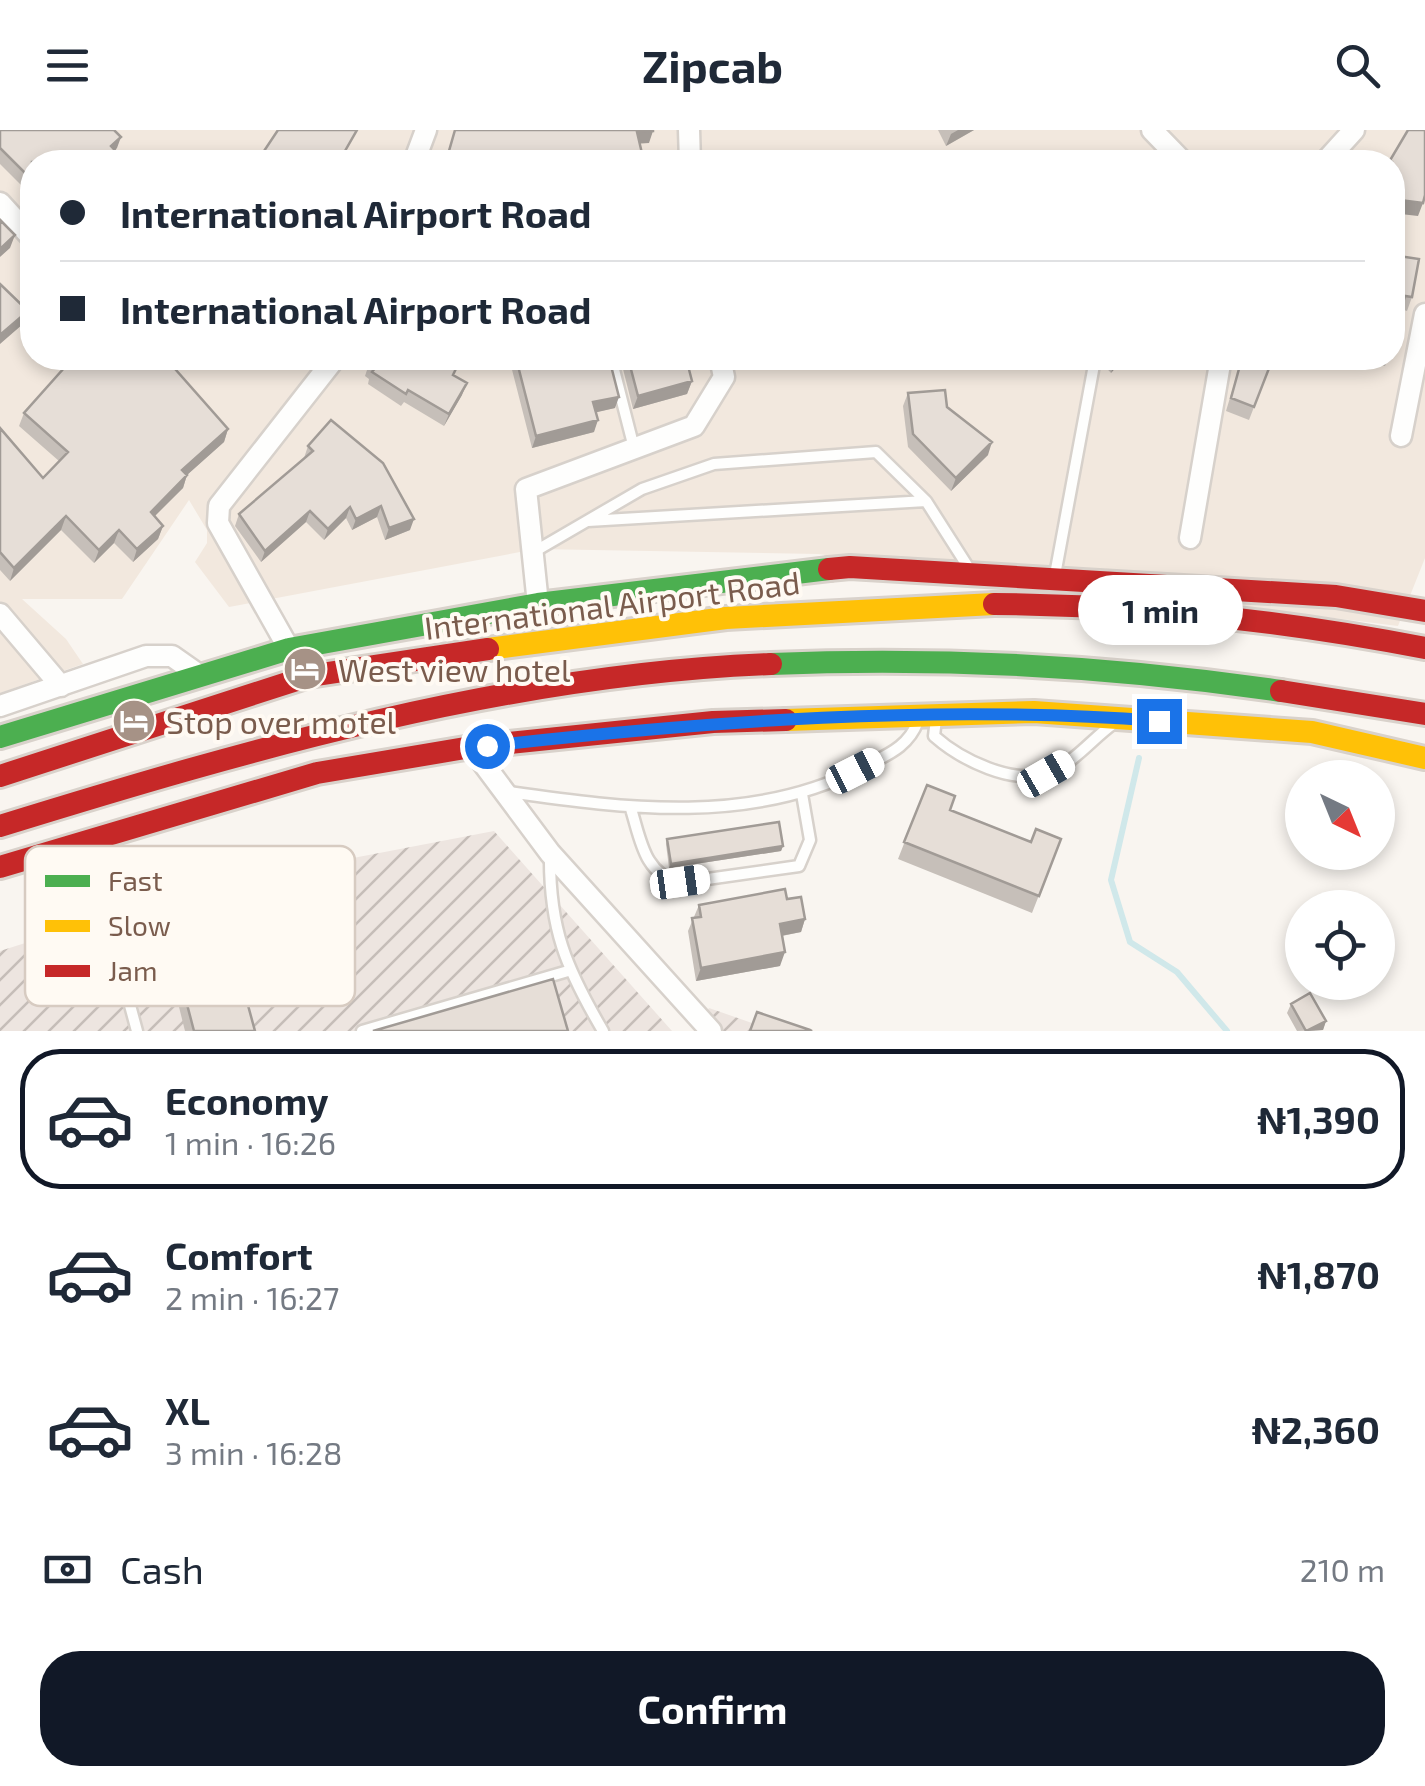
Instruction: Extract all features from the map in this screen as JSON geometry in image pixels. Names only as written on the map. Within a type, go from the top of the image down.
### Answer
[{"type":"main road","name":"International Airport Road","points":[[0,737],[290,649],[538,604],[850,567],[971,571],[1336,596],[1425,611]]},
{"type":"main road","name":"International Airport Road","points":[[0,776],[312,675],[659,624],[776,613],[919,607],[1137,610],[1298,622],[1425,648]]},
{"type":"main road","points":[[0,826],[222,757],[356,724],[544,689],[755,666],[1011,662],[1288,690],[1425,714]]},
{"type":"main road","points":[[71,846],[317,773],[471,748],[714,722],[1034,712],[1312,732],[1425,758]]},
{"type":"main road","points":[[0,867],[25,860]]},
{"type":"street","points":[[1152,130],[1171,150]]},
{"type":"street","points":[[1336,150],[1354,130]]},
{"type":"street","points":[[0,203],[20,225]]},
{"type":"street","points":[[1401,436],[1425,314]]},
{"type":"street","points":[[290,649],[218,523],[219,506],[325,370]]},
{"type":"street","points":[[538,604],[526,489],[694,426],[724,377],[723,370]]},
{"type":"street","points":[[1190,538],[1219,370]]},
{"type":"street","points":[[0,614],[61,686]]},
{"type":"street","points":[[0,706],[146,656],[172,656],[199,676]]},
{"type":"street","points":[[471,748],[550,853],[711,1031]]},
{"type":"lane","points":[[614,370],[634,449]]},
{"type":"lane","points":[[1054,576],[1093,370]]},
{"type":"lane","points":[[532,553],[642,488],[714,464],[876,452],[926,501],[971,571]]},
{"type":"lane","points":[[586,521],[926,501]]},
{"type":"lane","points":[[929,713],[934,736],[956,754],[1001,772],[1046,774],[1071,760],[1121,718]]},
{"type":"lane","points":[[503,791],[631,809],[702,809],[802,794],[904,746],[929,713]]},
{"type":"lane","points":[[631,809],[649,866],[662,878],[680,882],[799,866],[810,840],[802,794]]},
{"type":"lane","points":[[550,853],[550,898],[568,971],[603,1031]]},
{"type":"lane","points":[[362,1031],[568,971]]},
{"type":"lane","points":[[130,1006],[137,1031]]},
{"type":"shaded area","points":[[0,130],[1425,130],[1425,558],[1398,626],[818,554],[536,549],[229,607],[195,562],[207,543],[207,530],[189,500],[122,599],[22,599],[66,639],[83,664],[0,693]]},
{"type":"shaded area","points":[[494,831],[672,1031],[0,1031],[0,951],[25,943],[25,1006],[355,1006],[355,858]]},
{"type":"shaded area","points":[[709,1008],[775,1031],[694,1031]]},
{"type":"building","points":[[0,130],[114,130],[121,137],[111,146],[115,150],[20,150],[20,168],[0,148]]},
{"type":"building","points":[[278,130],[357,130],[346,150],[265,150]]},
{"type":"building","points":[[455,130],[653,130],[637,132],[641,150],[449,150]]},
{"type":"building","points":[[1408,130],[1425,130],[1423,203],[1405,201],[1405,150],[1396,150]]},
{"type":"building","points":[[0,220],[15,235],[0,249]]},
{"type":"building","points":[[1405,257],[1419,259],[1412,297],[1405,296]]},
{"type":"building","points":[[0,284],[20,303],[20,318],[0,335]]},
{"type":"building","points":[[62,370],[176,370],[228,429],[182,470],[187,475],[151,512],[163,526],[137,549],[119,530],[99,550],[66,516],[14,568],[0,552],[0,428],[43,478],[68,452],[24,413]]},
{"type":"building","points":[[455,370],[453,375],[467,383],[449,414],[408,390],[406,394],[372,372]]},
{"type":"building","points":[[519,370],[612,370],[619,397],[593,402],[598,420],[536,436]]},
{"type":"building","points":[[631,370],[689,370],[692,381],[638,396]]},
{"type":"building","points":[[1239,370],[1268,370],[1254,407],[1231,398]]},
{"type":"building","points":[[945,390],[947,407],[992,442],[956,478],[913,434],[908,393]]},
{"type":"building","points":[[331,420],[383,463],[414,519],[389,528],[381,506],[356,519],[350,507],[328,529],[310,511],[265,551],[239,514],[313,451],[308,446]]},
{"type":"building","points":[[927,785],[955,796],[950,810],[1031,842],[1036,829],[1061,839],[1039,896],[904,842]]},
{"type":"building","points":[[779,822],[783,846],[671,864],[667,839]]},
{"type":"building","points":[[785,889],[787,899],[801,897],[805,919],[780,924],[785,952],[701,968],[692,918],[701,917],[699,905]]},
{"type":"building","points":[[553,979],[568,1031],[373,1031]]},
{"type":"building","points":[[1314,1000],[1326,1021],[1306,1031],[1291,1004]]},
{"type":"building","points":[[187,1006],[248,1006],[255,1031],[194,1031]]},
{"type":"building","points":[[757,1012],[810,1030],[812,1031],[750,1031]]},
{"type":"waterway","points":[[1139,758],[1111,880],[1130,942],[1177,972],[1227,1031]]},
{"type":"traffic: fast","points":[[0,737],[289,649],[538,604],[829,569]]},
{"type":"traffic: fast","points":[[771,664],[899,662],[1026,666],[1154,675],[1281,691]]},
{"type":"traffic: slow","points":[[488,649],[726,618],[994,604]]},
{"type":"traffic: slow","points":[[786,720],[1034,712],[1312,732],[1425,758]]},
{"type":"traffic: jam","points":[[829,569],[850,567],[1336,596],[1425,611]]},
{"type":"traffic: jam","points":[[994,604],[1103,607],[1211,616],[1425,648]]},
{"type":"traffic: jam","points":[[0,776],[309,676],[488,649]]},
{"type":"traffic: jam","points":[[0,826],[284,744],[478,699],[673,671],[771,664]]},
{"type":"traffic: jam","points":[[1281,691],[1425,714]]},
{"type":"traffic: jam","points":[[71,846],[317,773],[471,747],[713,722],[786,720]]},
{"type":"traffic: jam","points":[[0,867],[25,860]]},
{"type":"place","name":"West view hotel","points":[[305,669]]},
{"type":"place","name":"Stop over motel","points":[[134,721]]},
{"type":"route","points":[[487,746],[714,722],[921,713],[1034,712],[1159,721]]}]
